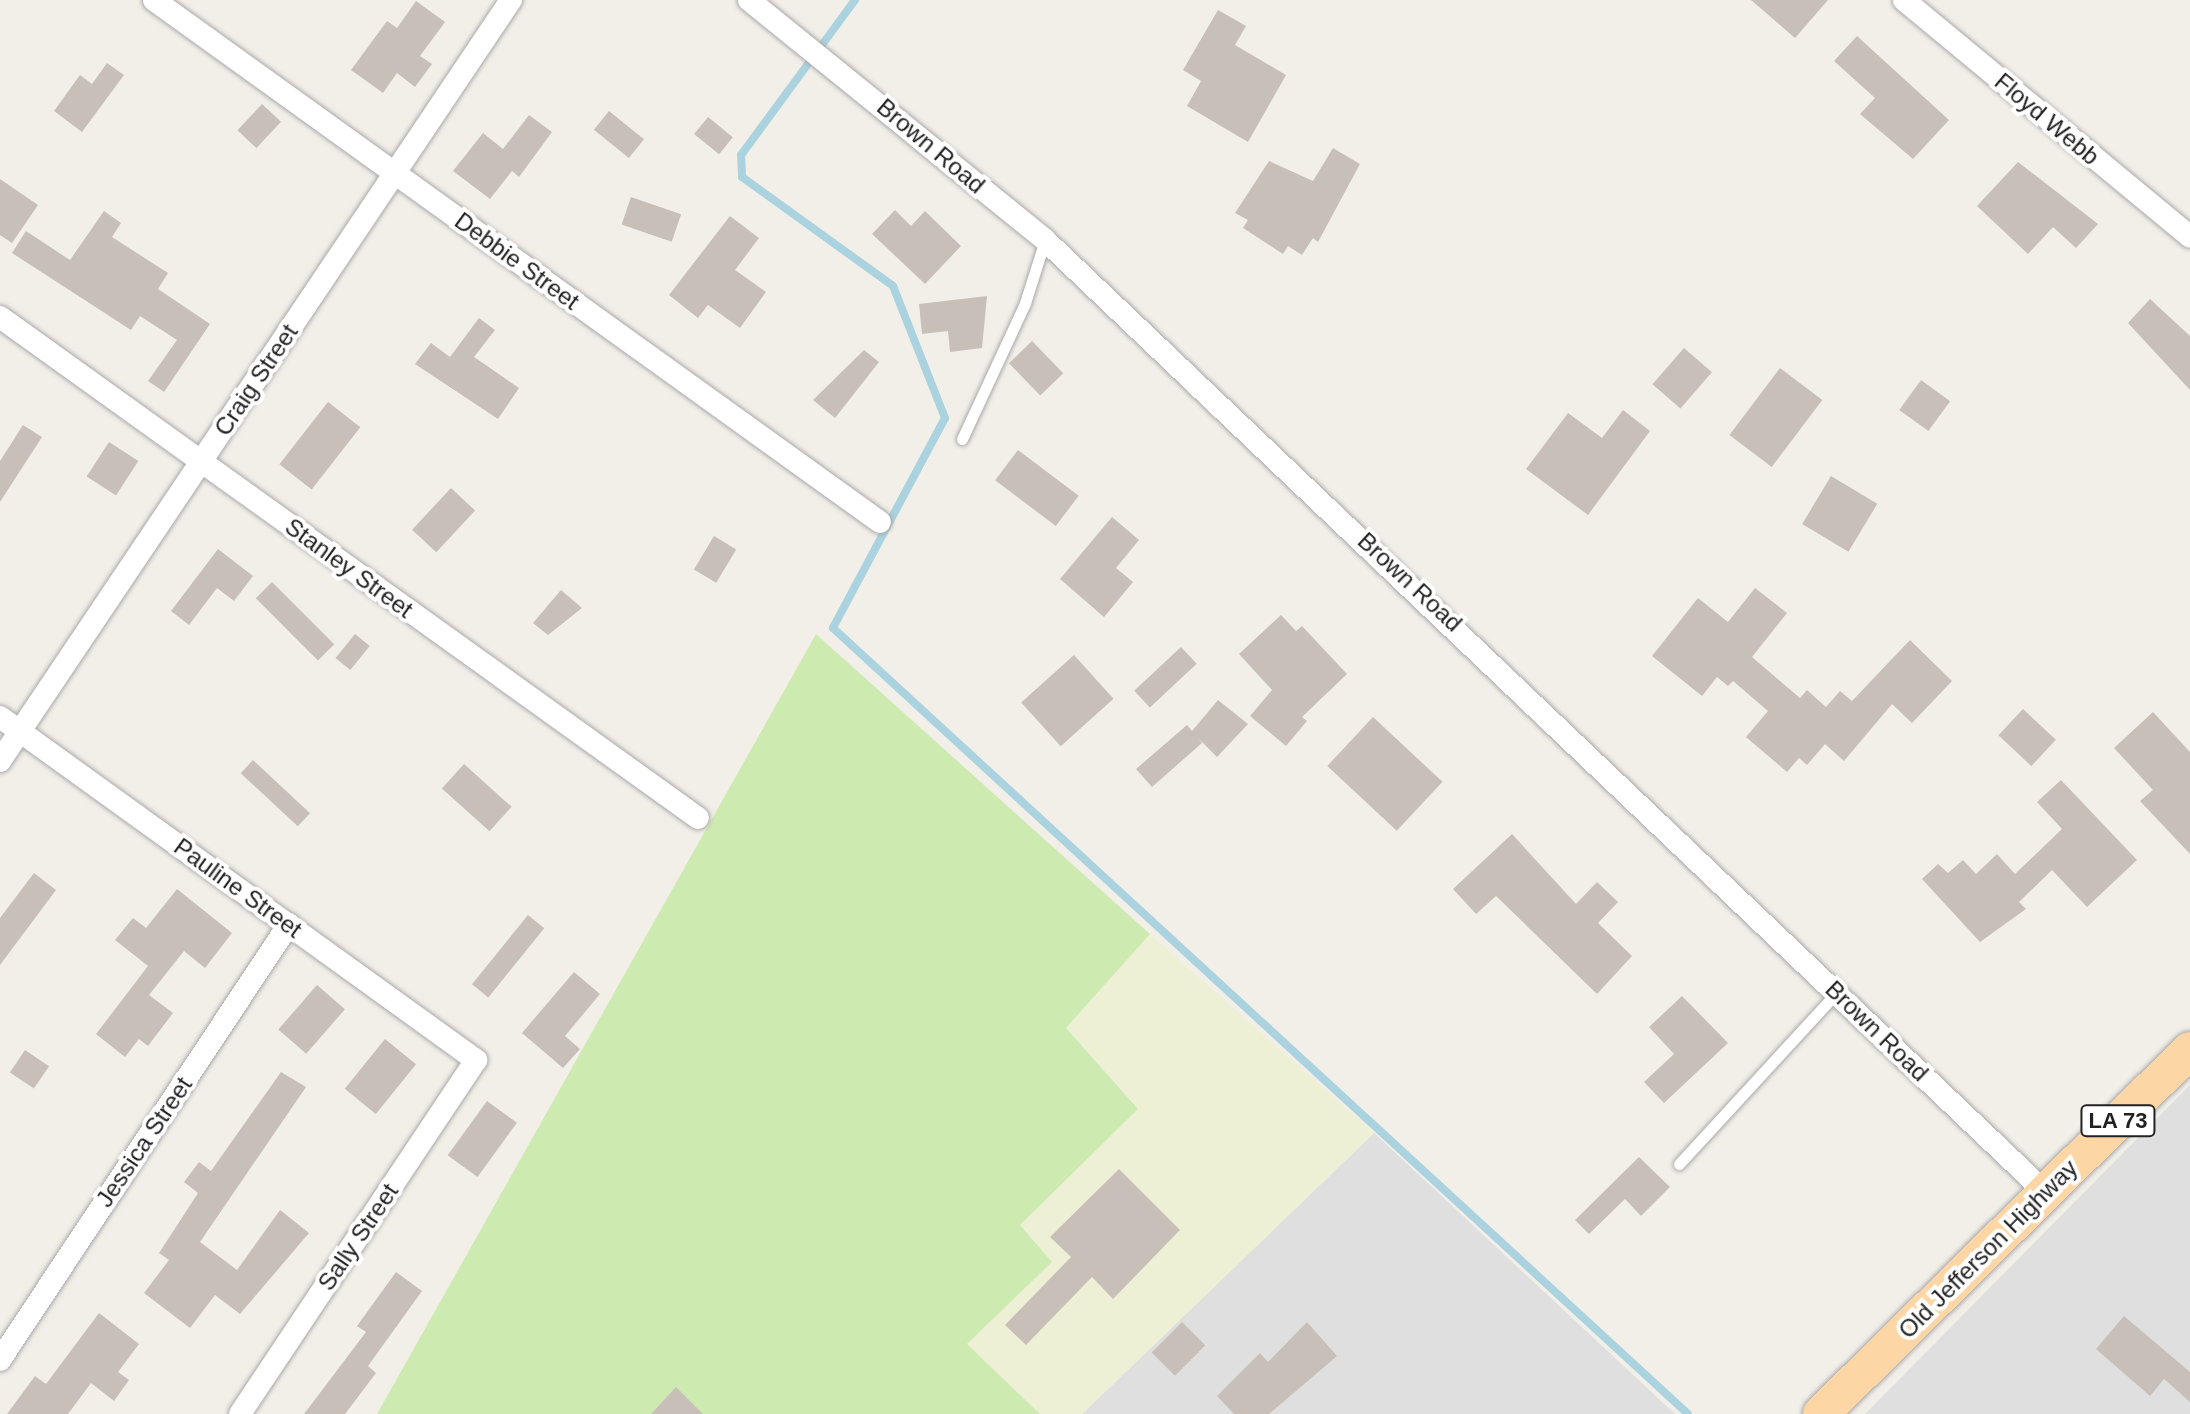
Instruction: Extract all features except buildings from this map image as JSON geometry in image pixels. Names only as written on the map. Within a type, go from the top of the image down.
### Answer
[{"type":"main road","name":"Old Jefferson Highway","points":[[1821,1414],[2190,1050]]},
{"type":"street","name":"Debbie Street","points":[[154,0],[880,522]]},
{"type":"street","name":"Craig Street","points":[[0,761],[511,0]]},
{"type":"street","name":"Brown Road","points":[[749,0],[1045,240],[2045,1192]]},
{"type":"street","name":"Floyd Webb","points":[[1904,0],[2190,237]]},
{"type":"street","name":"Stanley Street","points":[[0,317],[698,818]]},
{"type":"street","name":"Pauline Street","points":[[0,717],[476,1060]]},
{"type":"street","name":"Jessica Street","points":[[0,1360],[289,924]]},
{"type":"street","name":"Sally Street","points":[[240,1414],[476,1060]]},
{"type":"lane","points":[[962,439],[1031,289],[1045,240]]},
{"type":"lane","points":[[1679,1164],[1837,992]]},
{"type":"shaded area","points":[[2190,1085],[2190,1414],[1865,1414]]},
{"type":"shaded area","points":[[1374,1133],[1675,1414],[1082,1414]]},
{"type":"green space","points":[[816,634],[1150,934],[1066,1028],[1138,1109],[1020,1225],[1052,1262],[967,1344],[1040,1414],[377,1414]]},
{"type":"green space","points":[[1150,934],[1374,1133],[1082,1414],[1040,1414],[967,1344],[1052,1262],[1020,1225],[1138,1109],[1066,1028]]},
{"type":"waterway","points":[[855,0],[741,155],[742,177],[893,286],[945,418],[833,628],[1688,1414]]}]
